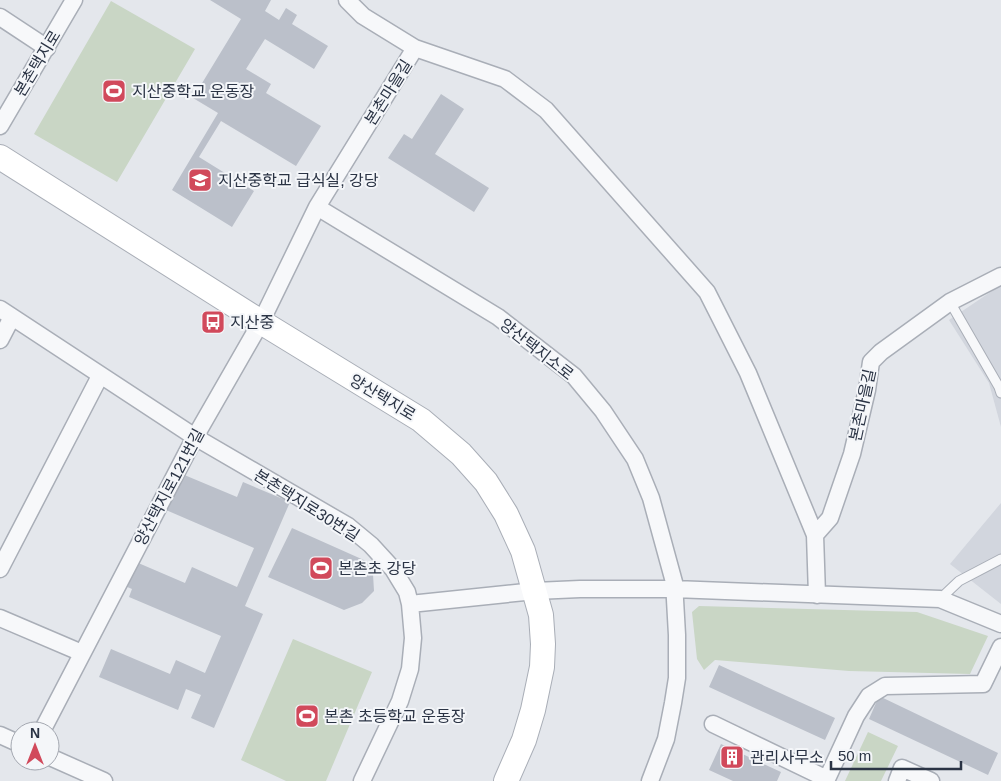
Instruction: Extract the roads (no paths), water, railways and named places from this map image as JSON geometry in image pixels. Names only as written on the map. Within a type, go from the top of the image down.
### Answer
[{"type":"street","name":"본촌택지로","points":[[0,126],[74,0]]},
{"type":"street","name":"본촌마을길","points":[[317,207],[415,48],[363,16],[346,0]]},
{"type":"street","points":[[0,17],[47,48]]},
{"type":"street","points":[[415,48],[504,78],[546,110],[707,292],[748,373],[815,535],[817,595]]},
{"type":"street","name":"양산택지로","points":[[0,157],[261,322],[421,420],[461,454],[486,482],[506,514],[523,551],[541,615],[543,644],[540,681],[533,710],[524,740],[506,781]]},
{"type":"street","points":[[261,322],[317,207]]},
{"type":"street","name":"양산택지소로","points":[[317,207],[498,317],[574,376],[603,411],[635,459],[651,498],[674,582],[677,635],[677,678],[666,739],[650,781]]},
{"type":"street","name":"본촌마을길","points":[[815,535],[830,518],[852,454],[867,390],[871,362],[881,352],[950,302],[1001,276]]},
{"type":"street","name":"본촌택지로30번길","points":[[0,340],[6,313],[195,437],[348,526],[371,545],[393,569],[407,592],[410,604],[413,638],[410,669],[400,701],[362,781]]},
{"type":"street","name":"양산택지로121번길","points":[[47,721],[195,437],[261,322]]},
{"type":"street","points":[[0,569],[100,376]]},
{"type":"street","points":[[410,604],[535,591],[674,589],[940,599],[1001,624]]},
{"type":"street","points":[[0,618],[82,654]]},
{"type":"street","points":[[713,724],[826,780],[856,716],[869,696],[885,686],[983,684],[1001,647]]},
{"type":"street","points":[[60,761],[104,781]]},
{"type":"street","points":[[897,781],[902,768],[931,781]]},
{"type":"lane","points":[[950,302],[1001,393]]},
{"type":"lane","points":[[940,599],[959,581],[1001,558]]},
{"type":"place","name":"지산중학교 운동장","points":[[114,91]]},
{"type":"place","name":"지산중학교 급식실, 강당","points":[[200,180]]},
{"type":"place","name":"지산중","points":[[213,322]]},
{"type":"place","name":"본촌초 강당","points":[[321,568]]},
{"type":"place","name":"본촌 초등학교 운동장","points":[[307,716]]},
{"type":"place","name":"관리사무소","points":[[732,757]]}]
